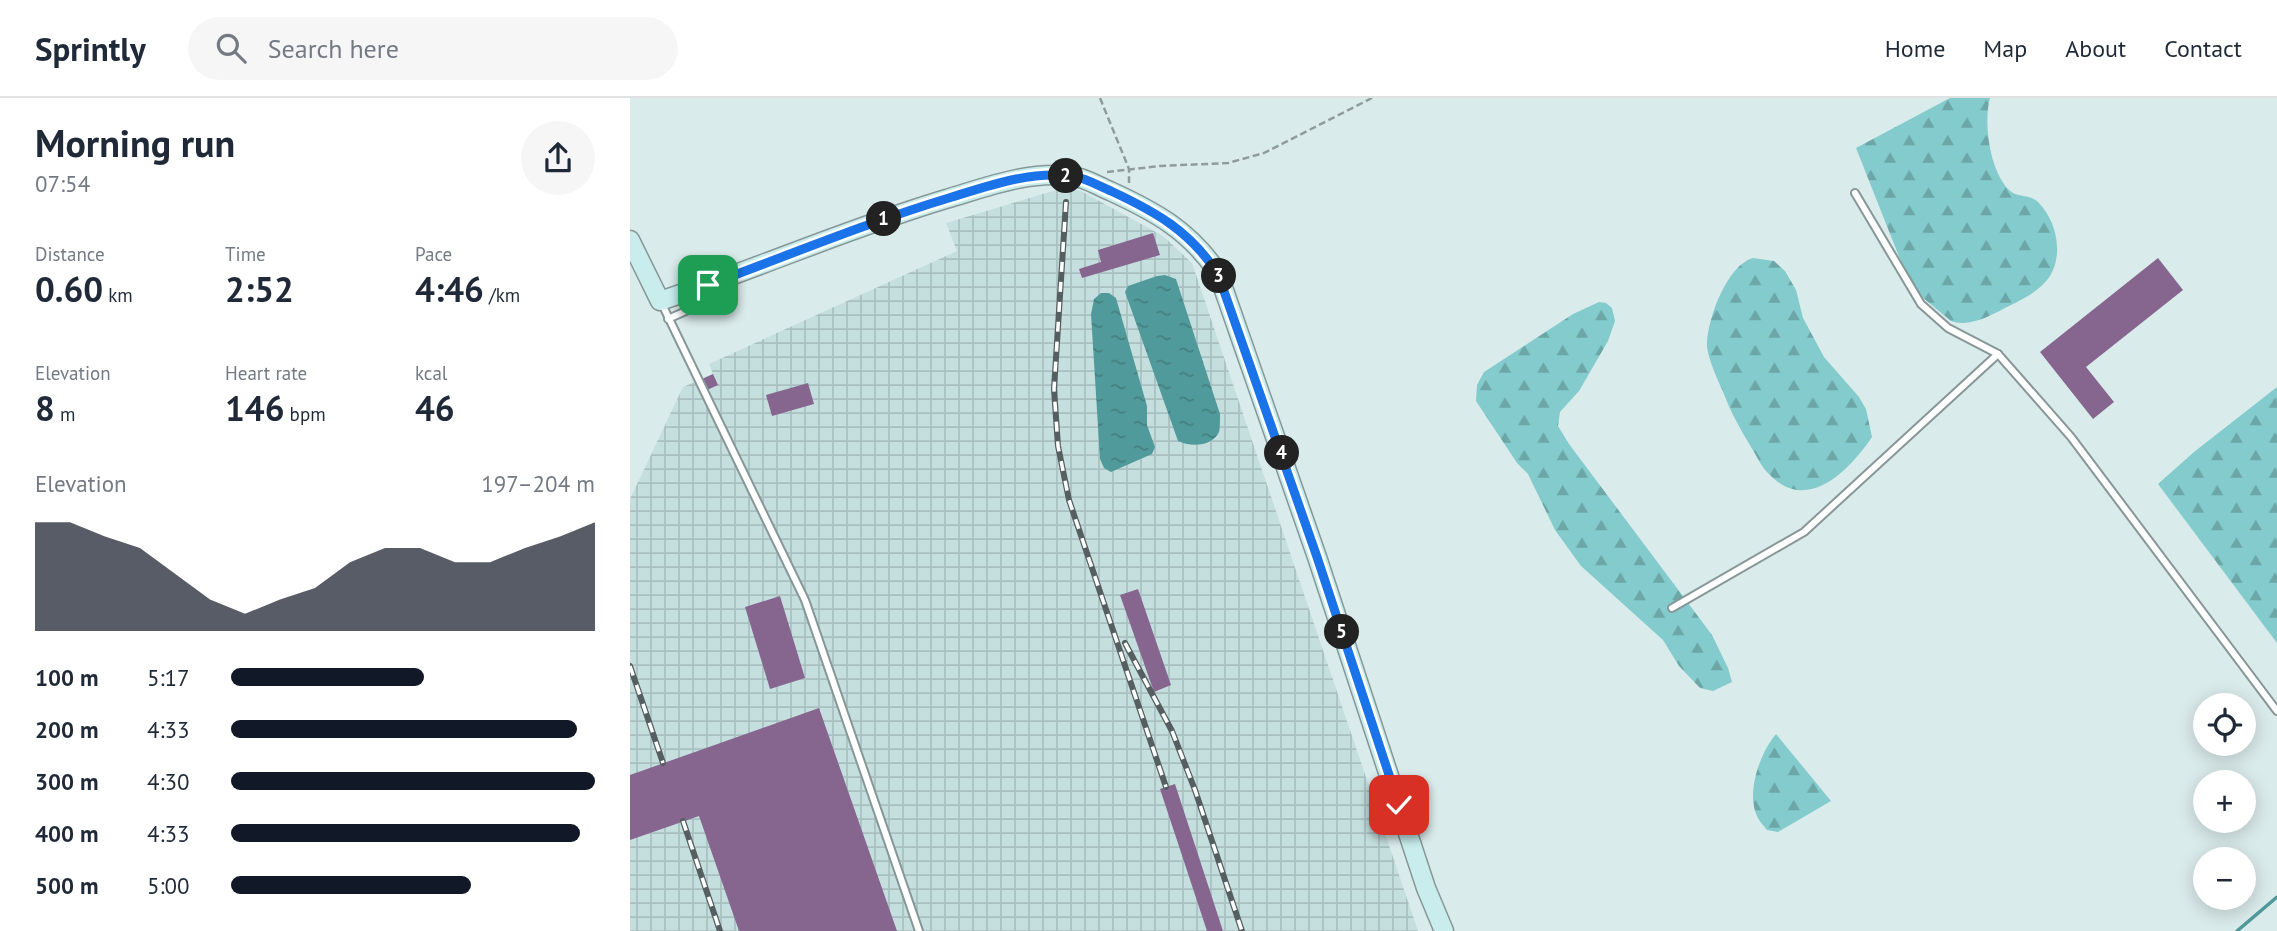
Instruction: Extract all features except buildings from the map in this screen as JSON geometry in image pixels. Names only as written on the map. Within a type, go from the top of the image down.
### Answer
[{"type":"street","points":[[630,240],[660,300],[708,285],[897,214],[1005,181],[1036,175],[1073,176],[1102,187],[1158,215],[1190,238],[1218,274],[1237,324],[1426,888],[1444,931]]},
{"type":"lane","points":[[1855,193],[1921,304],[1948,328],[1998,354],[2071,437],[2277,710]]},
{"type":"lane","points":[[668,319],[708,301],[711,294],[708,285]]},
{"type":"lane","points":[[660,300],[805,600],[919,931]]},
{"type":"lane","points":[[1672,608],[1804,532],[1998,354]]},
{"type":"path","points":[[1100,98],[1129,169]]},
{"type":"path","points":[[1101,173],[1228,163],[1264,153],[1372,98]]},
{"type":"shaded area","points":[[1063,188],[1081,191],[1163,236],[1192,263],[1418,931],[630,931],[630,499],[683,387],[713,374],[709,364],[957,251],[946,223]]},
{"type":"green space","points":[[1950,98],[1990,98],[1988,133],[1997,171],[2009,190],[2035,200],[2044,209],[2053,227],[2057,247],[2057,257],[2050,276],[2038,289],[1989,316],[1966,323],[1951,321],[1916,292],[1856,148]]},
{"type":"green space","points":[[1753,258],[1774,261],[1785,271],[1796,290],[1803,318],[1824,357],[1866,409],[1872,437],[1840,474],[1813,489],[1798,490],[1784,485],[1764,468],[1733,415],[1709,354],[1708,332],[1715,307],[1727,281],[1744,263]]},
{"type":"green space","points":[[1599,302],[1612,308],[1615,321],[1608,341],[1579,391],[1560,412],[1558,426],[1712,635],[1732,682],[1713,691],[1700,688],[1679,666],[1663,640],[1581,566],[1555,530],[1528,474],[1517,463],[1476,401],[1477,385],[1484,372],[1573,314]]},
{"type":"green space","points":[[2277,387],[2277,643],[2158,484]]},
{"type":"green space","points":[[1776,734],[1831,801],[1778,832],[1767,830],[1759,820],[1753,796],[1760,762]]},
{"type":"water","points":[[1165,275],[1176,279],[1220,414],[1219,432],[1206,443],[1188,444],[1178,441],[1125,292],[1128,286]]},
{"type":"water","points":[[1101,293],[1109,293],[1116,298],[1147,406],[1147,425],[1155,447],[1152,454],[1111,472],[1104,468],[1100,459],[1091,314],[1094,299]]},
{"type":"waterway","points":[[2237,931],[2277,897]]},
{"type":"railway","points":[[1066,202],[1054,389],[1058,446],[1069,500],[1166,787]]},
{"type":"railway","points":[[1125,643],[1172,731],[1195,790],[1242,931]]},
{"type":"railway","points":[[630,666],[663,763]]},
{"type":"railway","points":[[683,821],[720,931]]},
{"type":"route","points":[[708,285],[897,214],[1005,181],[1036,175],[1073,176],[1102,187],[1158,215],[1190,238],[1218,274],[1317,557],[1399,805]]}]
